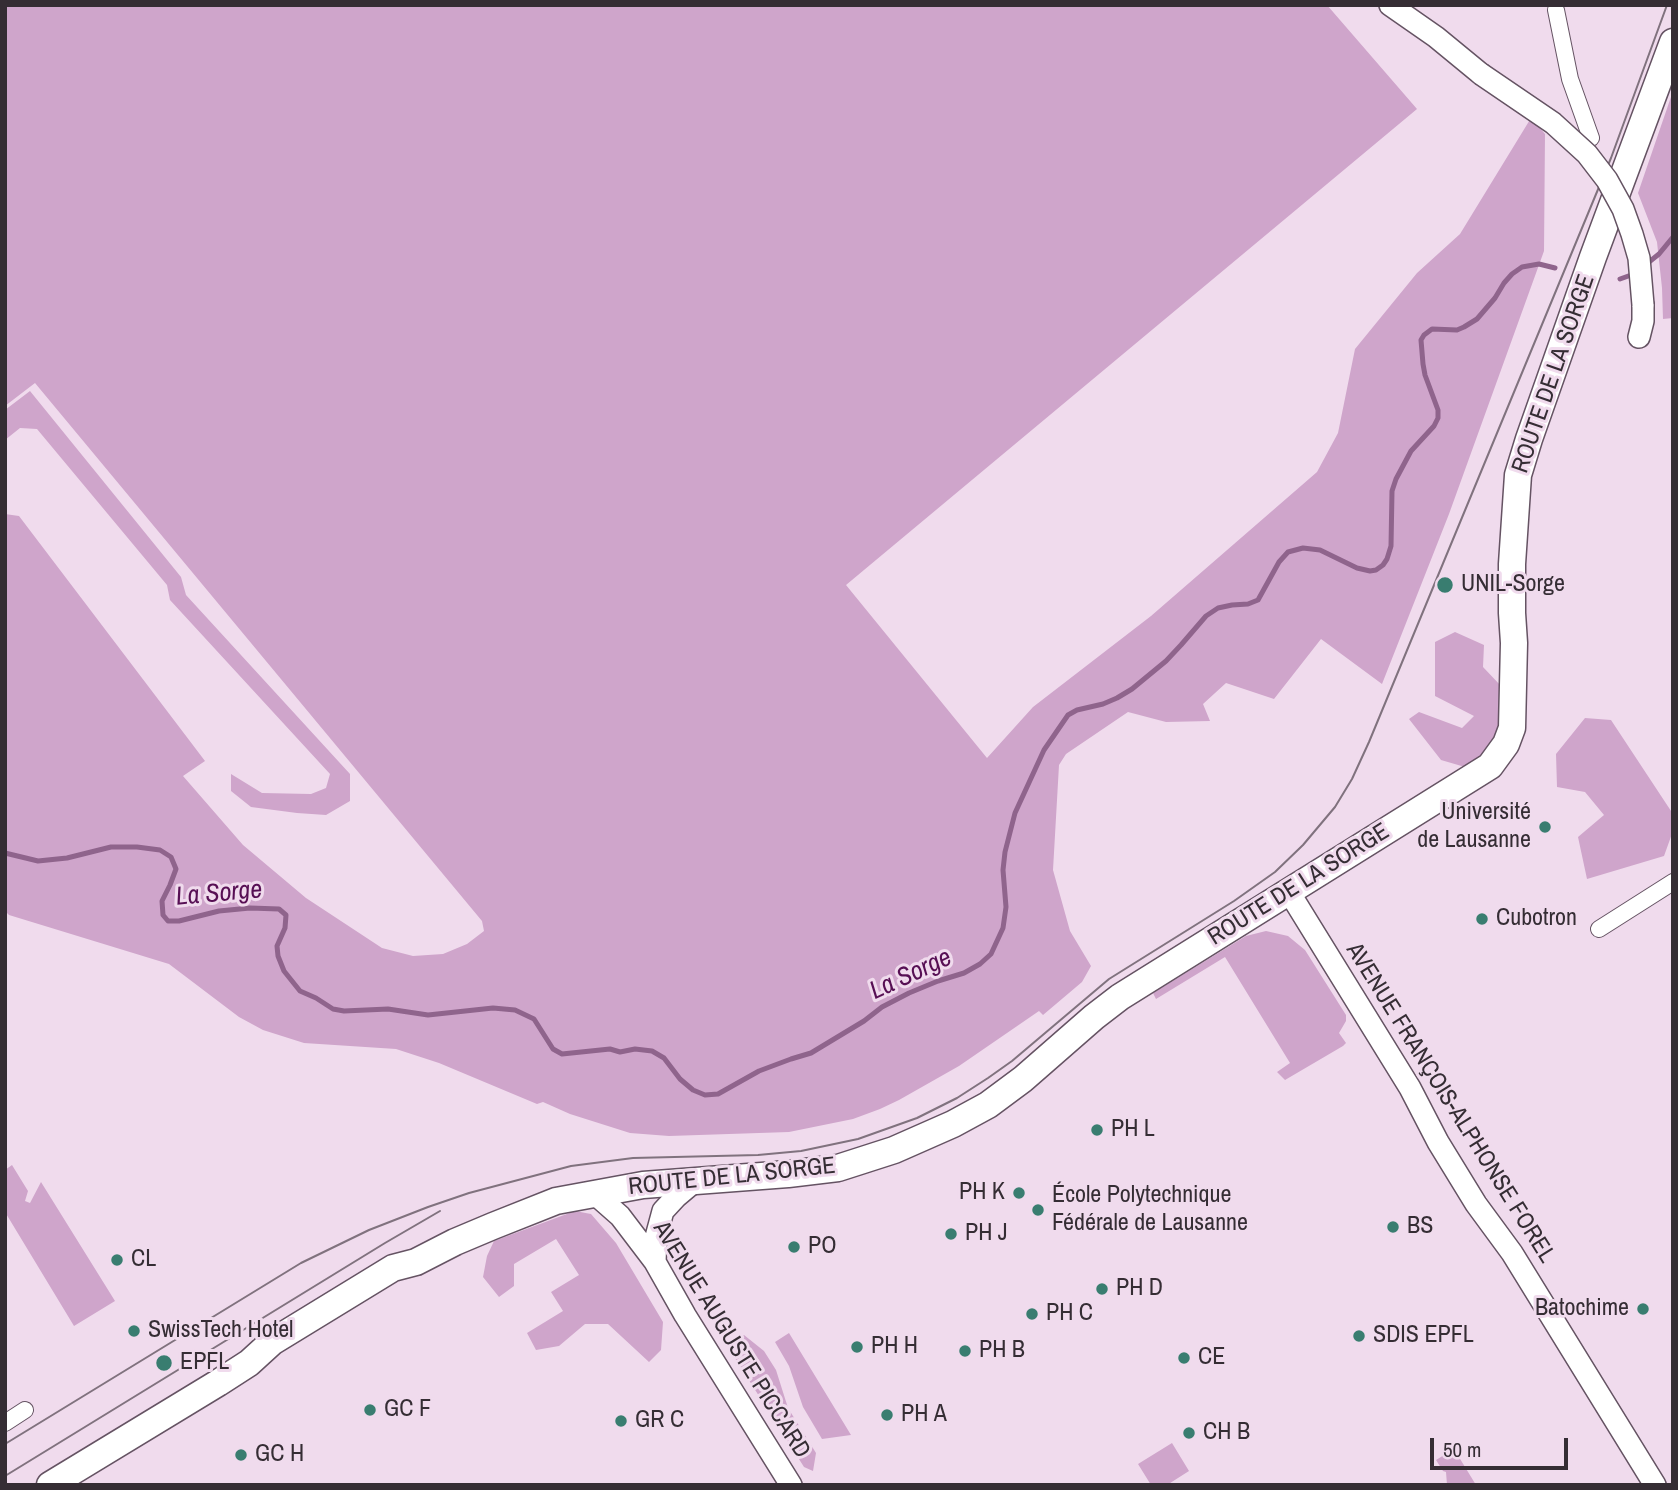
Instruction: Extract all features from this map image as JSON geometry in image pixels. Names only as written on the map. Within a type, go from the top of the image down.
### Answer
[{"type":"street","points":[[1390,5],[1436,37],[1480,74],[1553,123],[1587,154],[1607,180],[1623,209],[1639,258],[1643,305],[1639,337]]},
{"type":"street","points":[[1556,10],[1570,79],[1591,138]]},
{"type":"street","name":"ROUTE DE LA SORGE","points":[[50,1485],[249,1363],[281,1353],[316,1332],[395,1283],[416,1262],[455,1242],[556,1201],[643,1185],[838,1168],[894,1150],[953,1124],[988,1105],[1023,1080],[1116,1000],[1490,766],[1506,744],[1512,728],[1512,564],[1518,475],[1593,257],[1673,43]]},
{"type":"street","points":[[1599,929],[1673,883]]},
{"type":"street","name":"AVENUE FRANÇOIS-ALPHONSE FOREL","points":[[1289,892],[1410,1088],[1437,1142],[1470,1195],[1512,1253],[1655,1485]]},
{"type":"street","points":[[655,1262],[656,1237],[663,1211],[695,1181]]},
{"type":"street","name":"AVENUE AUGUSTE PICCARD","points":[[595,1194],[620,1216],[655,1262],[791,1485]]},
{"type":"street","points":[[5,1423],[25,1410]]},
{"type":"shaded area","points":[[5,5],[1327,5],[1417,109],[846,585],[987,758],[1033,707],[1151,616],[1317,472],[1338,433],[1355,349],[1417,273],[1460,234],[1531,118],[1545,134],[1544,251],[1449,514],[1382,684],[1321,639],[1274,699],[1226,683],[1203,704],[1210,721],[1166,722],[1128,712],[1066,754],[1059,765],[1053,870],[1070,931],[1091,966],[1082,982],[1043,1015],[1039,1011],[959,1066],[899,1100],[853,1119],[789,1132],[669,1136],[630,1133],[570,1114],[543,1102],[537,1104],[439,1063],[396,1049],[304,1043],[263,1030],[239,1017],[169,964],[9,915],[5,911],[5,514],[19,516],[205,761],[183,776],[243,845],[306,898],[382,948],[413,956],[443,954],[467,944],[484,931],[482,921],[35,383],[5,406]]},
{"type":"shaded area","points":[[1673,91],[1673,318],[1663,319],[1657,242],[1638,193]]},
{"type":"shaded area","points":[[30,391],[181,577],[186,595],[350,774],[350,801],[326,815],[297,813],[251,807],[231,791],[231,774],[262,793],[311,794],[326,788],[330,774],[170,600],[167,585],[37,429],[20,428],[5,440],[5,410]]},
{"type":"shaded area","points":[[1455,632],[1484,645],[1483,667],[1502,687],[1503,740],[1465,767],[1441,760],[1409,719],[1419,712],[1462,728],[1474,716],[1435,696],[1435,642]]},
{"type":"shaded area","points":[[1585,718],[1611,720],[1673,814],[1673,831],[1664,856],[1587,879],[1578,837],[1604,815],[1585,792],[1557,787],[1556,754]]},
{"type":"shaded area","points":[[1266,931],[1288,936],[1305,950],[1346,1015],[1346,1021],[1339,1033],[1346,1043],[1285,1080],[1277,1072],[1290,1063],[1225,957],[1156,999],[1153,993],[1246,936]]},
{"type":"shaded area","points":[[12,1165],[28,1191],[25,1201],[30,1203],[41,1182],[115,1301],[74,1326],[5,1212],[5,1170]]},
{"type":"shaded area","points":[[575,1211],[591,1214],[616,1243],[663,1322],[661,1350],[649,1362],[608,1324],[585,1324],[559,1346],[536,1350],[527,1333],[563,1311],[551,1292],[579,1275],[556,1239],[514,1264],[514,1286],[499,1297],[483,1277],[487,1256],[494,1241]]},
{"type":"shaded area","points":[[789,1333],[851,1435],[822,1439],[803,1407],[789,1366],[775,1342]]},
{"type":"shaded area","points":[[744,1335],[764,1351],[776,1370],[788,1408],[816,1453],[813,1471],[804,1467],[726,1344]]},
{"type":"shaded area","points":[[1172,1443],[1189,1471],[1167,1485],[1151,1485],[1138,1464]]},
{"type":"shaded area","points":[[1454,1449],[1476,1485],[1447,1485],[1446,1472],[1436,1460]]},
{"type":"waterway","name":"La Sorge","points":[[1644,266],[1659,254],[1673,237]]},
{"type":"waterway","name":"La Sorge","points":[[5,853],[38,861],[67,858],[111,847],[160,850],[171,857],[176,869],[162,901],[163,915],[168,921],[179,921],[219,911],[279,909],[286,915],[285,928],[277,946],[284,971],[300,991],[333,1009],[388,1009],[428,1015],[493,1008],[515,1010],[534,1019],[553,1049],[562,1054],[610,1049],[620,1052],[635,1049],[652,1051],[664,1058],[680,1079],[693,1090],[705,1095],[718,1094],[759,1071],[811,1053],[882,1007],[909,993],[964,973],[991,954],[1003,928],[1006,907],[1003,870],[1015,813],[1044,750],[1068,715],[1103,704],[1132,689],[1166,661],[1206,616],[1218,608],[1258,600],[1279,562],[1288,552],[1303,548],[1320,550],[1357,568],[1370,571],[1383,565],[1391,546],[1392,491],[1396,479],[1411,451],[1438,418],[1438,410],[1425,375],[1421,340],[1432,329],[1457,330],[1477,319],[1504,283],[1522,267],[1539,264],[1555,268]]},
{"type":"waterway","name":"La Sorge","points":[[1620,279],[1634,274]]},
{"type":"tram line","points":[[5,1444],[301,1263],[369,1230],[428,1207],[469,1193],[571,1166],[633,1158],[758,1155],[801,1151],[858,1139],[917,1118],[957,1098],[988,1078],[1109,979],[1234,901],[1275,872],[1303,845],[1335,807],[1369,742],[1611,158],[1667,5]]},
{"type":"tram line","points":[[5,1476],[440,1211]]},
{"type":"place","name":"UNIL-Sorge","points":[[1445,585]]},
{"type":"place","name":"Université de Lausanne","points":[[1545,827]]},
{"type":"place","name":"Cubotron","points":[[1482,919]]},
{"type":"place","name":"PH L","points":[[1097,1130]]},
{"type":"place","name":"PH K","points":[[1019,1193]]},
{"type":"place","name":"École Polytechnique Fédérale de Lausanne","points":[[1038,1210]]},
{"type":"place","name":"BS","points":[[1393,1227]]},
{"type":"place","name":"PH J","points":[[951,1234]]},
{"type":"place","name":"PO","points":[[794,1247]]},
{"type":"place","name":"CL","points":[[117,1260]]},
{"type":"place","name":"PH D","points":[[1102,1289]]},
{"type":"place","name":"Batochime","points":[[1643,1309]]},
{"type":"place","name":"PH C","points":[[1032,1314]]},
{"type":"place","name":"SwissTech Hotel","points":[[134,1331]]},
{"type":"place","name":"SDIS EPFL","points":[[1359,1336]]},
{"type":"place","name":"PH H","points":[[857,1347]]},
{"type":"place","name":"PH B","points":[[965,1351]]},
{"type":"place","name":"CE","points":[[1184,1358]]},
{"type":"place","name":"EPFL","points":[[164,1363]]},
{"type":"place","name":"GC F","points":[[370,1410]]},
{"type":"place","name":"PH A","points":[[887,1415]]},
{"type":"place","name":"GR C","points":[[621,1421]]},
{"type":"place","name":"CH B","points":[[1189,1433]]},
{"type":"place","name":"GC H","points":[[241,1455]]}]
